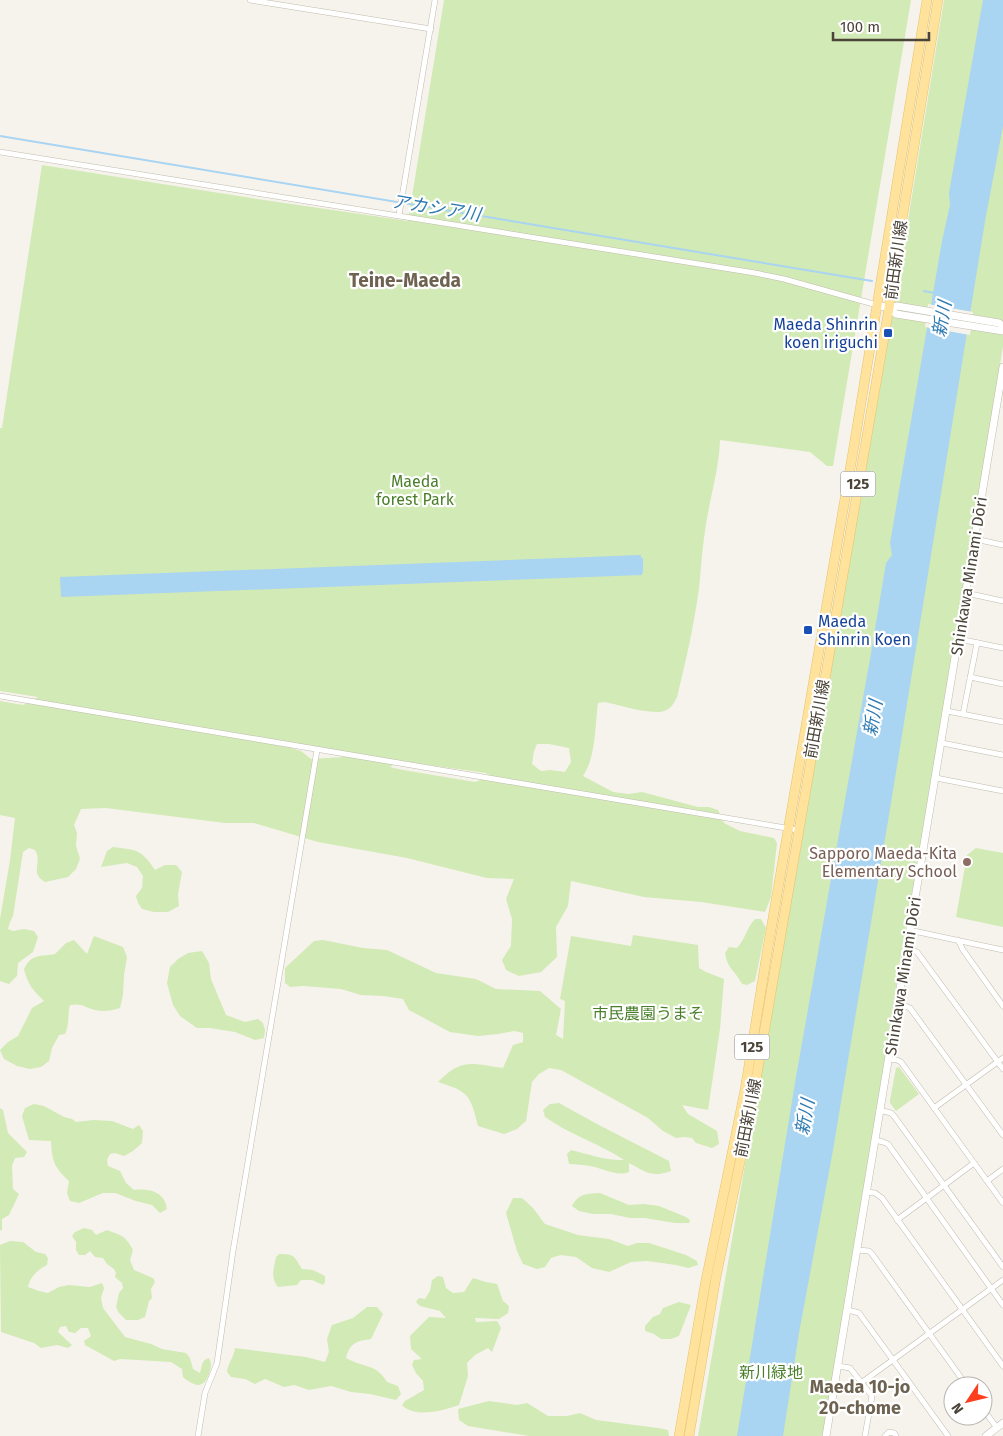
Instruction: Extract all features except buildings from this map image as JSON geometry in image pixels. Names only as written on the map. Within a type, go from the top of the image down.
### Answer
[{"type":"main road","name":"前田新川線","points":[[679,1436],[705,1285],[745,1090],[927,0]]},
{"type":"main road","name":"前田新川線","points":[[688,1436],[716,1277],[750,1114],[798,830],[894,309],[899,238],[938,0]]},
{"type":"street","points":[[250,0],[431,29]]},
{"type":"street","points":[[399,213],[435,0]]},
{"type":"street","points":[[0,152],[399,213],[755,273],[894,309],[1001,328]]},
{"type":"street","name":"Shinkawa Minami Dōri","points":[[826,1436],[1003,372]]},
{"type":"street","points":[[975,539],[1003,545]]},
{"type":"street","points":[[966,593],[1003,601]]},
{"type":"street","points":[[958,639],[1003,648]]},
{"type":"street","points":[[964,714],[977,642]]},
{"type":"street","points":[[970,677],[1003,684]]},
{"type":"street","points":[[0,696],[798,830]]},
{"type":"street","points":[[947,711],[1003,722]]},
{"type":"street","points":[[942,743],[1003,755]]},
{"type":"street","points":[[198,1436],[205,1393],[217,1363],[233,1251],[317,750]]},
{"type":"street","points":[[936,778],[1003,792]]},
{"type":"street","points":[[909,930],[1003,950]]},
{"type":"street","points":[[958,940],[963,950],[1003,1006]]},
{"type":"street","points":[[907,948],[917,952],[1003,1070]]},
{"type":"street","points":[[898,1003],[910,1008],[1003,1135]]},
{"type":"street","points":[[934,1108],[1003,1058]]},
{"type":"street","points":[[889,1059],[901,1062],[1003,1203]]},
{"type":"street","points":[[879,1110],[891,1113],[894,1116],[1003,1266]]},
{"type":"street","points":[[875,1140],[888,1144],[1003,1305]]},
{"type":"street","points":[[897,1220],[974,1163]]},
{"type":"street","points":[[987,1181],[1003,1169]]},
{"type":"street","points":[[867,1192],[875,1193],[879,1196],[1003,1366]]},
{"type":"street","points":[[857,1250],[869,1251],[872,1254],[960,1376]]},
{"type":"street","points":[[862,1383],[1003,1280]]},
{"type":"street","points":[[848,1310],[859,1313],[948,1436]]},
{"type":"street","points":[[838,1366],[850,1368],[872,1396],[865,1436]]},
{"type":"street","points":[[986,1436],[1000,1426]]},
{"type":"street","points":[[884,1436],[889,1432],[894,1433],[896,1436]]},
{"type":"green space","name":"Maeda forest Park","points":[[444,0],[911,0],[833,466],[827,466],[810,452],[720,440],[718,463],[704,538],[695,616],[677,697],[669,709],[658,712],[643,711],[605,702],[598,703],[593,750],[583,776],[613,792],[629,794],[642,792],[698,807],[709,807],[718,810],[724,823],[740,831],[774,838],[777,843],[771,897],[765,912],[701,902],[644,897],[571,881],[568,906],[556,927],[557,957],[541,972],[519,976],[506,970],[502,960],[511,946],[512,919],[506,899],[514,879],[487,878],[407,858],[318,842],[254,823],[225,823],[106,808],[81,809],[74,825],[77,833],[76,846],[80,859],[76,869],[68,877],[45,882],[38,875],[38,859],[35,850],[29,848],[23,852],[13,916],[8,929],[13,931],[24,929],[34,931],[38,937],[33,952],[18,963],[17,976],[9,984],[0,981],[0,919],[15,818],[0,815],[0,701],[23,705],[38,697],[0,691],[0,428],[2,428],[42,165],[408,221]],"holes":[[[537,744],[569,748],[571,762],[565,772],[541,771],[532,764]],[[294,745],[341,753],[344,757],[311,759],[301,751],[291,748]],[[400,761],[486,773],[491,776],[475,782],[390,767]]]},
{"type":"green space","name":"新川緑地","points":[[944,0],[1003,0],[1003,346],[924,828],[903,942],[823,1436],[698,1436],[901,263]]},
{"type":"green space","points":[[113,847],[128,849],[142,854],[155,870],[165,865],[176,865],[182,872],[178,894],[179,906],[168,912],[154,912],[142,909],[136,896],[142,888],[143,876],[137,867],[127,863],[101,867],[107,851]]},
{"type":"green space","points":[[976,848],[1003,853],[1003,927],[956,917],[967,855]]},
{"type":"green space","points":[[755,919],[761,919],[766,928],[755,981],[747,985],[742,984],[730,967],[725,953],[729,947],[737,948]]},
{"type":"green space","name":"市民農園うまそ","points":[[633,935],[698,945],[699,968],[724,979],[720,1029],[708,1110],[682,1105],[688,1114],[717,1131],[719,1144],[712,1148],[696,1143],[692,1138],[676,1138],[663,1131],[648,1118],[561,1070],[549,1068],[539,1074],[532,1082],[526,1121],[517,1129],[504,1134],[478,1126],[473,1107],[467,1096],[456,1089],[438,1082],[454,1069],[468,1064],[503,1068],[513,1045],[523,1042],[523,1033],[514,1031],[478,1036],[450,1032],[409,1010],[403,999],[361,995],[341,989],[303,986],[290,987],[285,983],[285,968],[314,941],[323,940],[363,948],[387,950],[436,973],[476,979],[496,989],[540,991],[561,1009],[556,1035],[563,1039],[565,1001],[560,999],[571,936],[631,946]]},
{"type":"green space","points":[[94,936],[123,947],[127,957],[120,1008],[101,1011],[80,1005],[70,1005],[67,1030],[65,1034],[59,1035],[52,1048],[49,1061],[41,1067],[30,1069],[17,1066],[4,1059],[0,1050],[18,1036],[32,1008],[44,1001],[27,979],[24,969],[27,964],[33,958],[55,954],[66,943],[74,940],[87,954]]},
{"type":"green space","points":[[202,951],[209,963],[211,979],[226,1015],[245,1022],[258,1019],[263,1023],[265,1030],[264,1038],[255,1040],[235,1032],[197,1028],[180,1016],[173,1005],[167,983],[170,967],[188,953]]},
{"type":"green space","points":[[899,1067],[919,1094],[896,1111],[890,1100],[896,1068]]},
{"type":"green space","points":[[559,1103],[669,1161],[671,1171],[653,1174],[629,1163],[629,1172],[620,1173],[590,1166],[569,1164],[567,1154],[571,1150],[604,1158],[624,1160],[545,1117],[543,1110],[550,1104]]},
{"type":"green space","points":[[34,1104],[44,1106],[76,1122],[93,1120],[112,1121],[133,1129],[139,1125],[143,1131],[142,1143],[124,1156],[115,1153],[110,1154],[107,1160],[108,1166],[120,1171],[126,1183],[134,1190],[151,1191],[160,1195],[166,1203],[167,1209],[160,1213],[152,1205],[115,1193],[103,1193],[79,1203],[70,1201],[67,1193],[69,1181],[60,1172],[55,1163],[51,1141],[29,1140],[22,1116],[25,1108]]},
{"type":"green space","points":[[0,1108],[3,1110],[8,1133],[27,1152],[24,1157],[15,1158],[12,1166],[13,1189],[19,1194],[9,1215],[2,1219],[2,1229],[0,1231]]},
{"type":"green space","points":[[600,1193],[629,1205],[659,1206],[690,1220],[689,1223],[675,1223],[611,1214],[593,1214],[579,1211],[572,1206],[580,1196]]},
{"type":"green space","points":[[513,1198],[522,1198],[533,1208],[545,1224],[578,1235],[609,1239],[628,1246],[637,1243],[649,1243],[686,1255],[697,1261],[698,1265],[688,1268],[647,1261],[631,1262],[609,1272],[592,1268],[576,1257],[561,1255],[551,1258],[545,1267],[537,1269],[523,1264],[517,1251],[506,1213]]},
{"type":"green space","points":[[84,1228],[92,1230],[96,1235],[107,1230],[128,1241],[133,1250],[130,1260],[134,1270],[153,1278],[155,1282],[151,1289],[152,1298],[149,1301],[145,1317],[138,1320],[126,1320],[116,1307],[119,1293],[123,1288],[122,1283],[115,1277],[114,1269],[103,1258],[95,1257],[90,1251],[85,1255],[79,1255],[76,1250],[76,1242],[72,1236],[75,1232]]},
{"type":"green space","points":[[10,1241],[23,1242],[36,1252],[45,1254],[48,1258],[47,1265],[35,1274],[28,1287],[48,1293],[59,1287],[69,1285],[90,1287],[102,1283],[104,1288],[101,1298],[103,1308],[125,1337],[162,1349],[186,1353],[190,1358],[193,1369],[200,1373],[203,1362],[209,1358],[211,1368],[207,1379],[198,1385],[191,1383],[183,1377],[182,1369],[171,1362],[120,1359],[114,1361],[85,1345],[84,1341],[91,1336],[88,1328],[81,1328],[75,1333],[69,1332],[66,1326],[60,1327],[58,1332],[72,1345],[68,1348],[57,1345],[41,1348],[34,1343],[1,1332],[0,1245]]},
{"type":"green space","points":[[279,1254],[292,1256],[302,1269],[313,1270],[325,1276],[325,1282],[323,1285],[312,1280],[301,1280],[297,1285],[278,1287],[274,1280],[273,1272],[276,1257]]},
{"type":"green space","points":[[438,1276],[443,1277],[446,1288],[453,1293],[464,1292],[473,1278],[497,1284],[503,1301],[509,1306],[508,1313],[499,1319],[475,1318],[476,1322],[497,1321],[501,1328],[492,1352],[488,1348],[475,1355],[467,1363],[468,1376],[459,1405],[430,1412],[414,1412],[402,1405],[405,1401],[424,1390],[423,1381],[412,1365],[414,1360],[422,1359],[411,1349],[410,1336],[429,1317],[446,1318],[440,1311],[420,1306],[416,1302],[419,1298],[425,1299],[430,1291],[432,1280]]},
{"type":"green space","points":[[679,1302],[691,1305],[679,1336],[671,1339],[661,1339],[645,1331],[645,1326],[653,1317],[660,1314],[663,1308]]},
{"type":"green space","points":[[367,1307],[377,1307],[383,1314],[371,1339],[354,1344],[349,1349],[346,1358],[374,1369],[387,1382],[398,1386],[401,1394],[396,1400],[351,1392],[331,1386],[309,1390],[294,1385],[284,1387],[265,1379],[255,1384],[245,1379],[231,1377],[227,1372],[235,1348],[306,1357],[325,1362],[329,1352],[327,1339],[332,1325],[353,1318]]},
{"type":"green space","points":[[489,1401],[517,1405],[527,1403],[548,1416],[567,1416],[580,1413],[596,1420],[658,1428],[668,1430],[669,1436],[529,1436],[468,1426],[459,1420],[458,1409]]},
{"type":"water","name":"新川","points":[[983,0],[1003,0],[1003,126],[985,221],[833,1150],[799,1333],[783,1436],[737,1436],[796,1077],[886,563],[892,555],[890,543],[942,241],[950,205],[949,193]]},
{"type":"water","points":[[641,555],[641,558],[643,558],[642,575],[61,597],[60,577]]},
{"type":"pier","points":[[928,304],[973,312],[970,335],[925,327]]},
{"type":"waterway","name":"アカシア川","points":[[0,136],[872,281]]},
{"type":"waterway","name":"アカシア川","points":[[924,291],[934,293]]},
{"type":"place","name":"Maeda Shinrin koen iriguchi","points":[[888,333]]},
{"type":"place","name":"Maeda Shinrin Koen","points":[[808,630]]},
{"type":"place","name":"Sapporo Maeda-Kita Elementary School","points":[[967,862]]},
{"type":"district","name":"Teine-Maeda","points":[[405,280]]},
{"type":"district","name":"Maeda 10-jo 20-chome","points":[[860,1397]]}]
